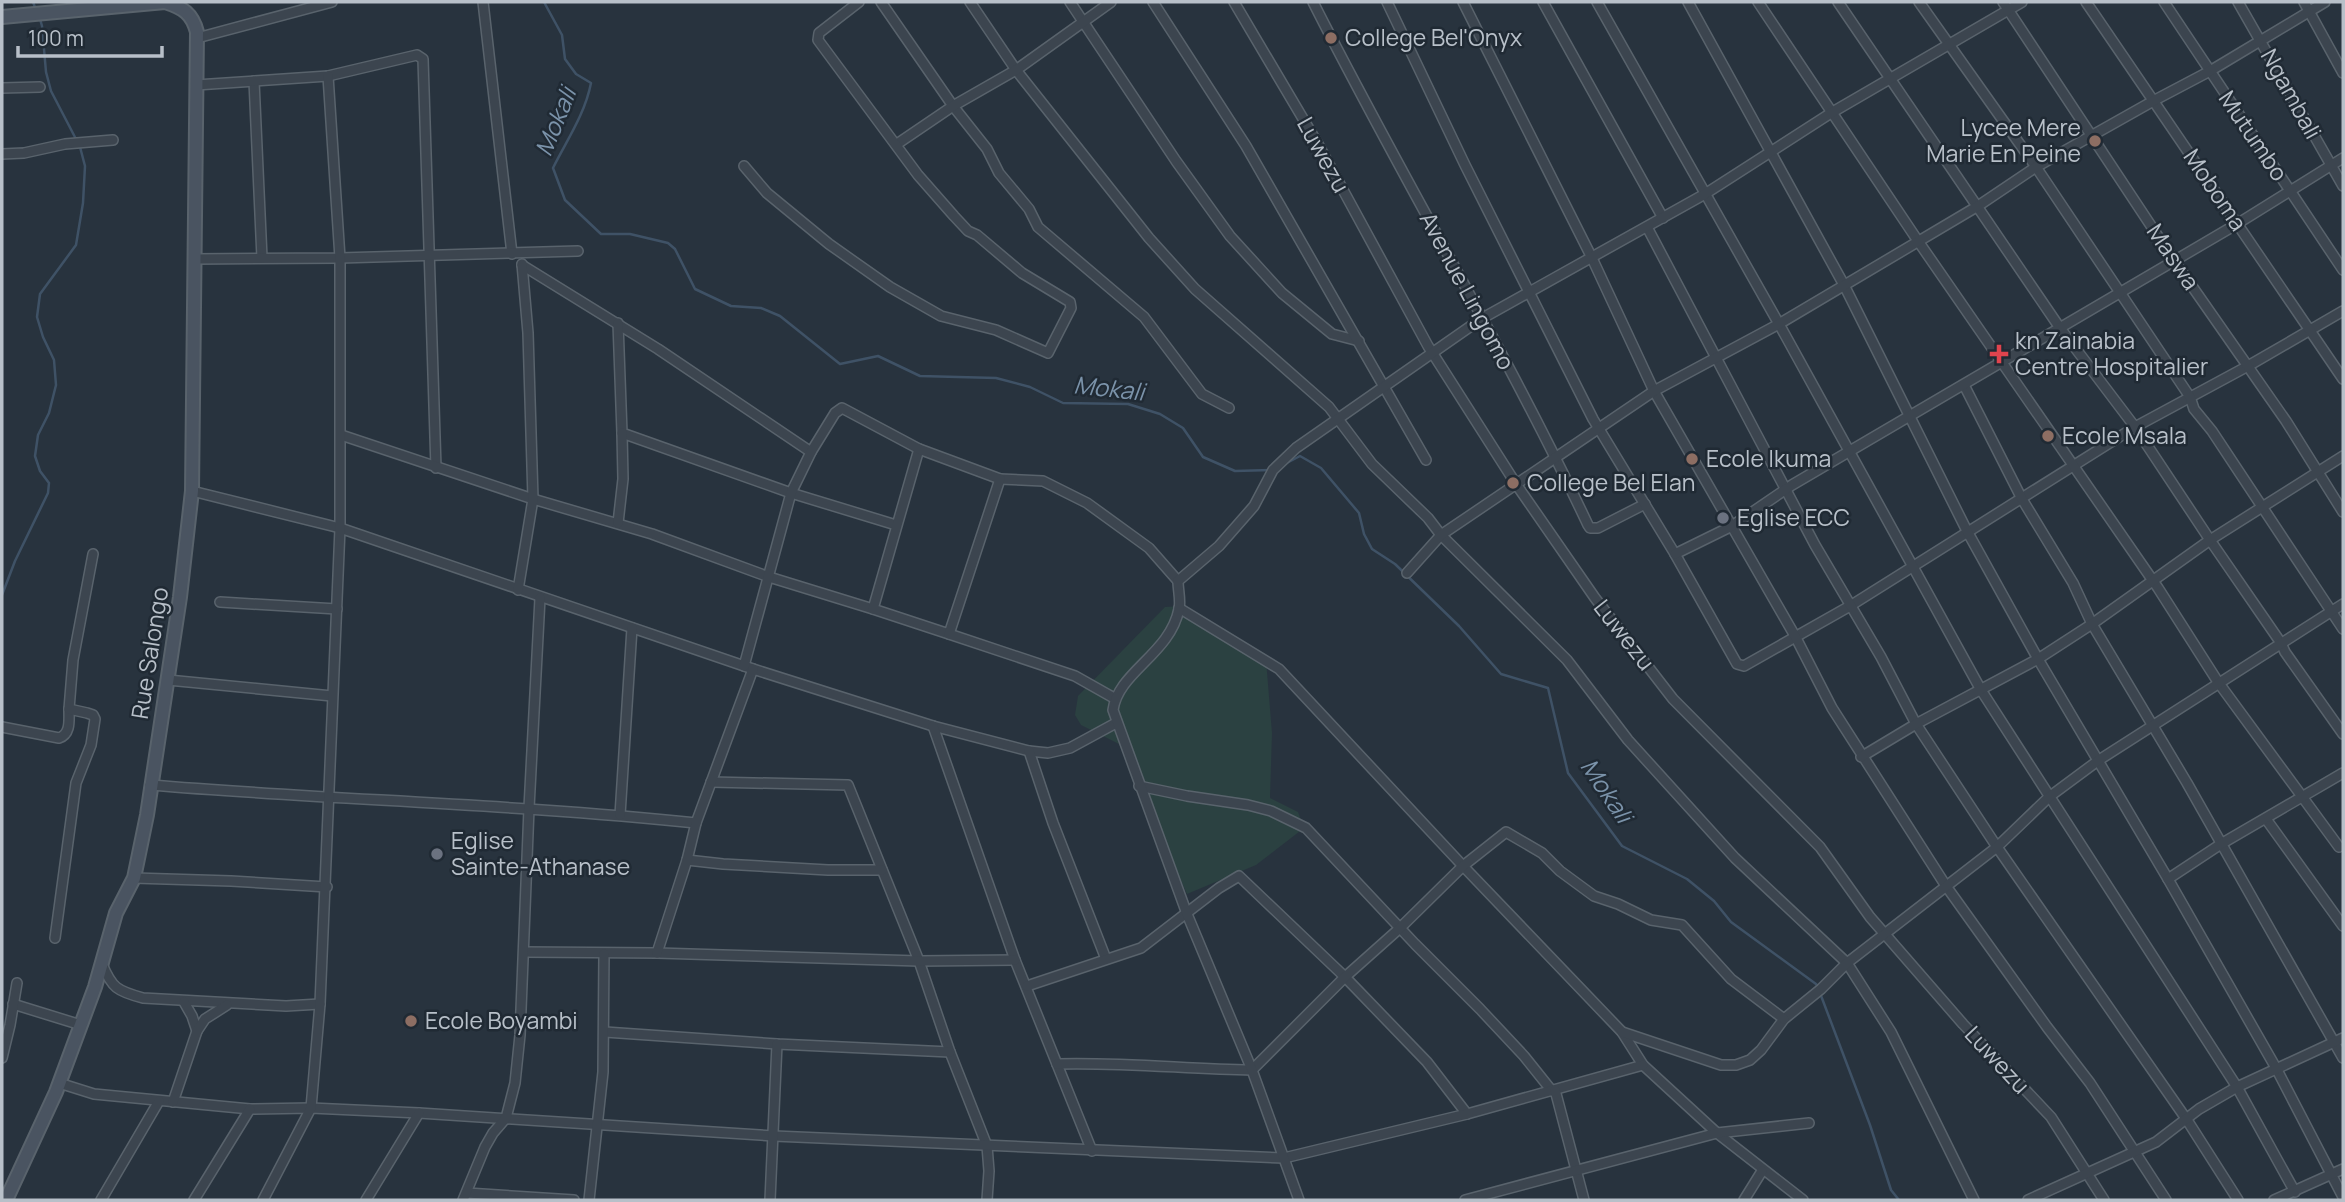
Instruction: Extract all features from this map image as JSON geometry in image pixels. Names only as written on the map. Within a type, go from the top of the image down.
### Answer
[{"type":"street","points":[[3,17],[165,2],[181,4],[193,18],[197,38],[332,2]]},
{"type":"street","points":[[483,2],[517,254],[522,265],[528,333],[533,499],[519,590]]},
{"type":"street","points":[[744,166],[775,201],[890,287],[941,316],[996,330],[1048,353],[1071,308],[1070,302],[1022,273],[977,235],[968,231],[918,175],[818,40],[818,33],[859,2]]},
{"type":"street","points":[[881,2],[953,106],[988,149],[999,173],[1029,209],[1038,227],[1144,317],[1202,394],[1229,408]]},
{"type":"street","points":[[970,2],[1016,70],[1149,238],[1195,289],[1329,407],[1372,464],[1429,518],[1441,535],[1567,660],[1628,740],[1735,858],[1847,962],[1891,1032],[1974,1200]]},
{"type":"street","points":[[1069,2],[1230,236],[1282,293],[1332,334],[1359,341]]},
{"type":"street","points":[[897,144],[953,106],[1016,70],[1111,2]]},
{"type":"street","points":[[1153,2],[1246,146],[1426,460]]},
{"type":"street","name":"Luwezu","points":[[1234,2],[1318,144],[1433,353],[1516,484],[1595,598],[1673,699],[1820,847],[1885,934],[1962,1024],[2051,1117],[2104,1200]]},
{"type":"street","name":"Avenue Lingomo","points":[[1314,2],[1365,104],[1556,458],[1590,528],[1598,528],[1645,504]]},
{"type":"street","points":[[1387,2],[1598,428],[1675,554],[1737,664],[1744,666],[1850,606],[2136,427],[2343,311]]},
{"type":"street","points":[[1463,2],[1591,256],[1654,391],[1795,636],[1832,708],[1946,886],[2090,1083],[2166,1200]]},
{"type":"street","points":[[1543,2],[1663,218]]},
{"type":"street","points":[[1597,2],[1981,690],[2237,1087],[2295,1192]]},
{"type":"street","points":[[1688,2],[1844,285],[1967,531],[2038,659],[2276,1069],[2343,1197]]},
{"type":"street","points":[[1758,2],[1918,241],[2153,580],[2218,682],[2339,847]]},
{"type":"street","points":[[1838,2],[2060,328],[2136,427],[2281,643],[2284,652],[2343,734]]},
{"type":"street","points":[[1919,2],[2120,291],[2190,397],[2196,413],[2212,431],[2343,629]]},
{"type":"street","points":[[1178,581],[1219,545],[1250,511],[1273,470],[1296,448],[1481,319],[1705,194],[1831,113],[1948,45],[2006,6],[2022,2]]},
{"type":"street","name":"Moboma","points":[[2086,2],[2343,379]]},
{"type":"street","name":"Mutumbo","points":[[2164,2],[2343,270]]},
{"type":"street","name":"Ngambali","points":[[2238,2],[2343,186]]},
{"type":"street","points":[[1406,573],[1441,535],[1654,391],[1779,324],[1978,206],[2036,167],[2210,71],[2261,40],[2306,6],[2325,2]]},
{"type":"street","name":"Maswa","points":[[2006,6],[2173,259],[2286,421],[2343,512]]},
{"type":"street","points":[[2306,6],[2343,73]]},
{"type":"street","name":"Rue Salongo","points":[[6,1200],[59,1083],[102,964],[116,914],[134,877],[147,815],[180,597],[192,491],[197,38]]},
{"type":"street","points":[[196,85],[328,76],[417,55],[423,59],[436,467]]},
{"type":"street","points":[[263,1200],[311,1108],[327,887],[341,435],[340,258],[328,76]]},
{"type":"street","points":[[254,81],[262,258]]},
{"type":"street","points":[[2,88],[40,87]]},
{"type":"street","points":[[2,154],[113,140]]},
{"type":"street","points":[[1675,554],[1732,526],[1785,489],[2343,159]]},
{"type":"street","points":[[1647,227],[1785,489],[1916,724],[1997,847],[2187,1120],[2238,1200]]},
{"type":"street","points":[[194,258],[340,258],[578,251]]},
{"type":"street","points":[[522,265],[618,323],[811,452]]},
{"type":"street","points":[[618,323],[623,479],[618,523]]},
{"type":"street","points":[[1964,385],[2022,499],[2073,583],[2092,624],[2338,1040],[2343,1058]]},
{"type":"street","points":[[657,953],[696,823],[748,667],[791,493],[811,452],[835,413],[842,408],[919,449],[1000,479],[1043,481],[1087,503],[1149,548],[1178,581],[1179,608],[1171,629],[1157,652],[1122,686],[1114,698],[1113,710],[1187,914],[1252,1070],[1299,1200]]},
{"type":"street","points":[[622,433],[791,493],[896,525]]},
{"type":"street","points":[[341,435],[533,499],[618,523],[769,577],[1075,676],[1114,698]]},
{"type":"street","points":[[873,609],[919,449]]},
{"type":"street","points":[[1861,757],[1916,724],[2038,659],[2210,540],[2343,456]]},
{"type":"street","points":[[949,634],[1000,479]]},
{"type":"street","points":[[192,491],[340,528],[748,667],[933,726],[1029,751],[1048,753],[1070,748],[1116,723]]},
{"type":"street","points":[[2,727],[59,738],[68,732],[73,660],[93,554]]},
{"type":"street","points":[[540,598],[520,1035],[515,1083],[506,1118],[492,1133],[465,1197],[573,1200]]},
{"type":"street","points":[[220,602],[337,609]]},
{"type":"street","points":[[1622,1032],[1721,1065],[1736,1065],[1749,1060],[1761,1049],[1784,1018],[1821,989],[1847,962],[1997,847],[2049,797],[2099,760],[2343,604]]},
{"type":"street","points":[[1179,608],[1279,669],[1622,1032],[1643,1065],[1717,1133],[1802,1200]]},
{"type":"street","points":[[620,815],[632,628]]},
{"type":"street","points":[[168,680],[332,696]]},
{"type":"street","points":[[55,938],[76,783],[91,745],[95,719],[93,715],[69,709]]},
{"type":"street","points":[[933,726],[1015,960],[1092,1151]]},
{"type":"street","points":[[1029,751],[1053,823],[1106,959]]},
{"type":"street","points":[[2168,879],[2221,844],[2343,773]]},
{"type":"street","points":[[711,782],[848,785],[919,961],[950,1052],[987,1146],[987,1200]]},
{"type":"street","points":[[150,785],[529,808],[696,823]]},
{"type":"street","points":[[1139,786],[1271,811],[1299,823],[1318,839],[1553,1090],[1584,1200]]},
{"type":"street","points":[[2266,819],[2343,926]]},
{"type":"street","points":[[1057,1064],[1118,1063],[1162,1068],[1252,1070],[1345,977],[1463,866],[1504,832],[1542,853],[1576,884],[1594,896],[1629,908],[1651,920],[1682,925],[1731,979],[1784,1018]]},
{"type":"street","points":[[687,860],[809,869],[882,870]]},
{"type":"street","points":[[1027,986],[1141,948],[1219,888],[1239,876],[1345,977],[1427,1062],[1467,1114]]},
{"type":"street","points":[[134,877],[327,887]]},
{"type":"street","points":[[524,952],[919,961],[1015,960]]},
{"type":"street","points":[[589,1200],[599,1124],[605,1032],[604,954]]},
{"type":"street","points":[[102,964],[108,978],[119,991],[143,998],[286,1006],[320,1004]]},
{"type":"street","points":[[2,1058],[17,983]]},
{"type":"street","points":[[184,1002],[197,1031]]},
{"type":"street","points":[[13,1004],[80,1025]]},
{"type":"street","points":[[173,1102],[197,1031],[205,1019],[229,1004]]},
{"type":"street","points":[[605,1032],[950,1052]]},
{"type":"street","points":[[2028,1200],[2161,1139],[2206,1105],[2237,1087],[2338,1040]]},
{"type":"street","points":[[770,1200],[777,1044]]},
{"type":"street","points":[[59,1083],[94,1094],[250,1109],[311,1108],[419,1113],[774,1136],[1284,1158],[1467,1114],[1643,1065]]},
{"type":"street","points":[[100,1200],[159,1101]]},
{"type":"street","points":[[194,1200],[250,1109]]},
{"type":"street","points":[[366,1200],[419,1113]]},
{"type":"street","points":[[1465,1200],[1717,1133],[1809,1123]]},
{"type":"street","points":[[2274,1200],[2343,1169]]},
{"type":"street","points":[[1744,1200],[1762,1171]]},
{"type":"green space","points":[[1183,606],[1266,660],[1272,733],[1270,798],[1298,812],[1304,828],[1256,865],[1187,894],[1119,744],[1081,725],[1075,715],[1078,696],[1165,607]]},
{"type":"waterway","points":[[33,2],[36,10]]},
{"type":"waterway","name":"Mokali","points":[[544,2],[562,35],[565,59],[576,74],[591,83],[580,116],[553,168],[565,200],[601,234],[630,234],[668,243],[675,249],[695,289],[731,306],[761,308],[780,316],[840,364],[878,356],[920,376],[996,378],[1030,387],[1063,403],[1128,404],[1160,414],[1183,428],[1203,457],[1235,471],[1271,470]]},
{"type":"waterway","points":[[40,19],[51,91],[77,141]]},
{"type":"waterway","points":[[2,595],[15,561],[48,493],[49,483],[40,471],[35,456],[38,435],[49,413],[56,385],[54,360],[37,317],[40,294],[76,245],[83,203],[85,166],[80,147]]},
{"type":"waterway","name":"Mokali","points":[[1283,465],[1300,456],[1321,468],[1359,513],[1364,534],[1372,549],[1395,564],[1459,626],[1501,674],[1548,688],[1568,773],[1622,846],[1687,879],[1714,901],[1731,922],[1818,987]]},
{"type":"waterway","name":"Mokali","points":[[1820,993],[1870,1125],[1891,1190],[1899,1200]]},
{"type":"place","name":"College Bel'Onyx","points":[[1331,38]]},
{"type":"place","name":"Lycee Mere Marie En Peine","points":[[2095,141]]},
{"type":"place","name":"kn Zainabia Centre Hospitalier","points":[[1999,354]]},
{"type":"place","name":"Ecole Msala","points":[[2048,436]]},
{"type":"place","name":"Ecole Ikuma","points":[[1692,459]]},
{"type":"place","name":"College Bel Elan","points":[[1513,483]]},
{"type":"place","name":"Eglise ECC","points":[[1723,518]]},
{"type":"place","name":"Eglise Sainte-Athanase","points":[[437,854]]},
{"type":"place","name":"Ecole Boyambi","points":[[411,1021]]}]
